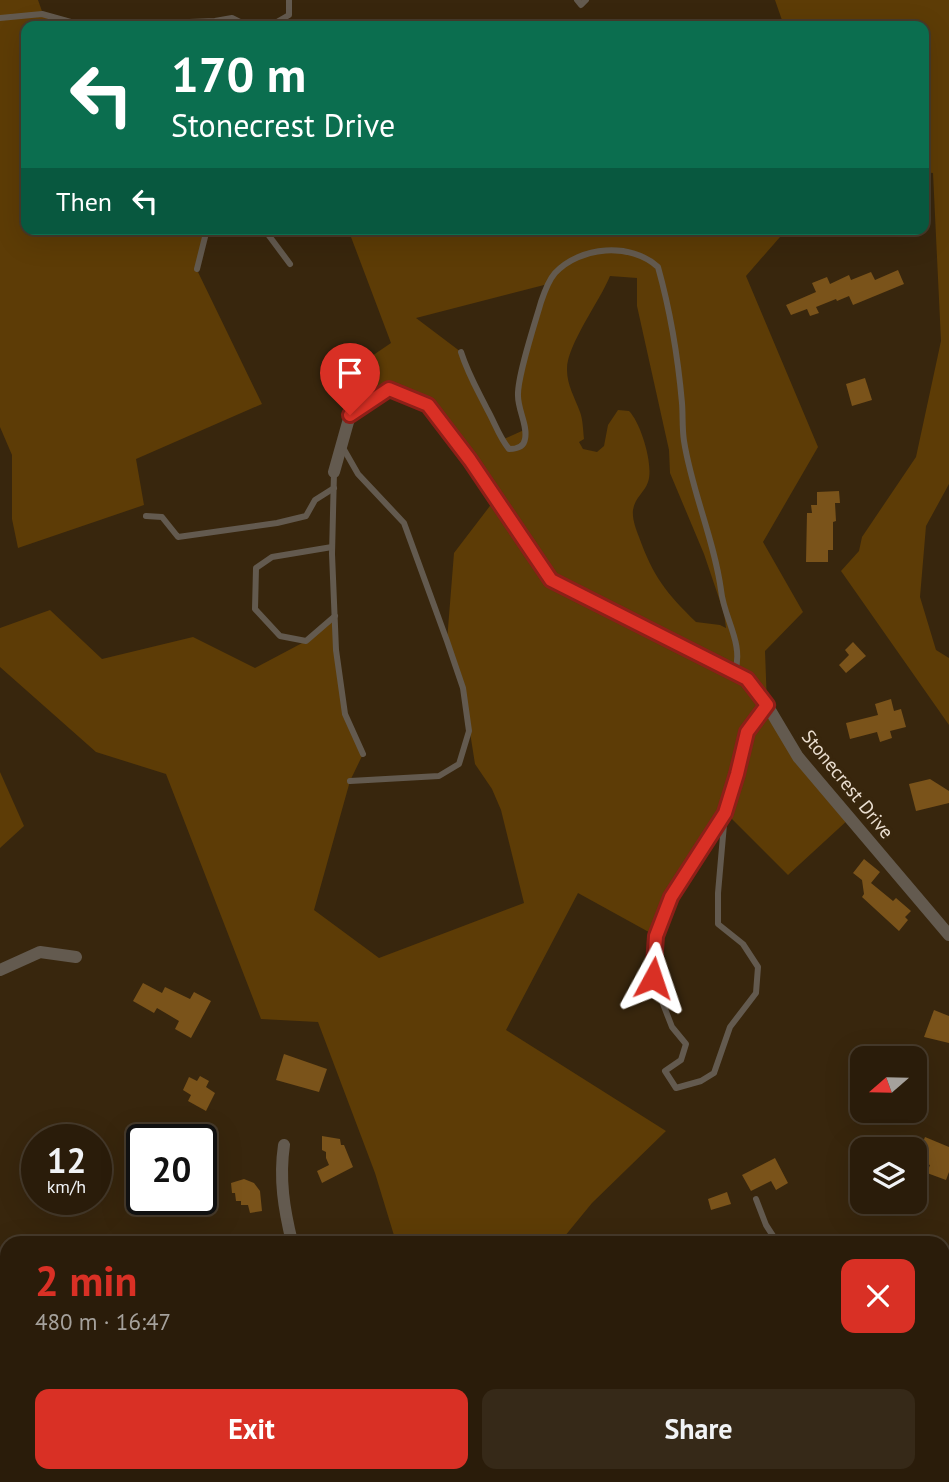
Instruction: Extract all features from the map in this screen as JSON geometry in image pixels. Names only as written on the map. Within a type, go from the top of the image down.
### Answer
[{"type":"street","name":"Stonecrest Drive","points":[[334,472],[350,415],[389,389],[428,405],[470,460],[551,580],[747,679],[767,705],[798,757],[949,935]]},
{"type":"street","points":[[0,970],[40,952],[76,957]]},
{"type":"street","points":[[284,1145],[280,1169],[281,1191],[291,1236]]},
{"type":"lane","points":[[279,21],[289,15],[289,0]]},
{"type":"lane","points":[[577,0],[581,5],[586,0]]},
{"type":"lane","points":[[0,18],[43,14],[68,21]]},
{"type":"lane","points":[[215,21],[232,18],[236,21]]},
{"type":"lane","points":[[197,270],[206,235]]},
{"type":"lane","points":[[268,235],[290,264]]},
{"type":"lane","points":[[461,352],[469,377],[501,440],[509,449],[516,449],[526,438],[518,396],[519,381],[541,302],[555,273],[576,258],[593,251],[627,251],[648,258],[658,267],[677,362],[689,464],[707,528],[725,612],[737,642],[739,660],[735,672]]},
{"type":"lane","points":[[341,445],[358,474],[404,523],[463,688],[468,731],[459,764],[439,776],[350,781]]},
{"type":"lane","points":[[334,472],[332,547],[336,650],[345,714],[363,754]]},
{"type":"lane","points":[[146,516],[162,517],[178,537],[277,523],[306,516],[316,500],[334,488]]},
{"type":"lane","points":[[332,547],[272,557],[256,568],[255,609],[280,636],[306,641],[335,616]]},
{"type":"lane","points":[[725,813],[671,897],[656,936],[653,978],[672,1027],[686,1044],[681,1060],[664,1071],[676,1088],[701,1081],[714,1073],[730,1027],[756,993],[758,967],[743,944],[718,924],[718,893],[725,813],[747,732],[767,705]]},
{"type":"lane","points":[[756,1199],[773,1236]]},
{"type":"shaded area","points":[[0,0],[38,0],[43,14],[68,21],[21,21],[21,235],[206,235],[197,270],[262,404],[136,459],[144,505],[18,548],[12,519],[12,455],[0,427]]},
{"type":"shaded area","points":[[775,0],[949,0],[949,484],[926,526],[920,597],[936,650],[949,658],[949,725],[841,571],[859,551],[862,537],[916,457],[941,341],[933,173],[929,173],[929,21],[782,21]]},
{"type":"shaded area","points":[[232,18],[238,21],[177,21]]},
{"type":"shaded area","points":[[350,235],[782,235],[746,276],[818,447],[763,542],[803,612],[765,651],[767,705],[850,818],[788,875],[726,813],[671,897],[656,936],[578,893],[506,1030],[666,1131],[592,1203],[565,1236],[394,1236],[375,1173],[318,1022],[261,1019],[166,774],[96,752],[0,667],[0,628],[50,610],[102,659],[193,637],[255,668],[306,641],[335,616],[345,714],[363,754],[350,781],[314,910],[379,958],[524,903],[501,810],[492,789],[475,764],[463,688],[447,641],[454,553],[496,498],[428,405],[389,389],[341,377],[391,343]],"holes":[[[610,276],[637,278],[637,306],[669,450],[670,473],[704,554],[724,613],[726,628],[696,622],[668,593],[650,563],[633,513],[634,505],[645,489],[649,475],[648,456],[634,417],[629,411],[618,410],[608,425],[604,446],[597,452],[583,449],[579,442],[584,439],[582,422],[568,381],[568,360]],[[548,284],[518,396],[524,430],[502,440],[461,352],[416,318]]]},
{"type":"shaded area","points":[[0,772],[24,826],[0,848]]},
{"type":"building","points":[[898,270],[904,284],[853,305],[849,296],[837,301],[836,299],[816,307],[819,313],[810,316],[807,309],[791,315],[786,305],[816,292],[812,283],[827,277],[830,284],[849,275],[851,280],[871,272],[875,280]]},
{"type":"building","points":[[865,378],[872,400],[852,406],[846,384]]},
{"type":"building","points":[[839,491],[840,503],[835,503],[836,521],[833,522],[833,550],[828,550],[828,562],[806,562],[807,513],[812,513],[811,505],[817,505],[817,492]]},
{"type":"building","points":[[853,642],[866,656],[846,673],[839,665],[849,655],[845,650]]},
{"type":"building","points":[[891,699],[894,711],[901,709],[906,727],[890,731],[892,738],[880,742],[877,732],[850,739],[846,723],[878,715],[875,704]]},
{"type":"building","points":[[930,779],[949,791],[949,803],[916,811],[909,784]]},
{"type":"building","points":[[864,859],[880,872],[871,883],[893,901],[896,898],[911,911],[899,931],[862,897],[862,880],[853,873]]},
{"type":"building","points":[[143,983],[162,993],[165,987],[190,999],[194,992],[211,1001],[191,1038],[175,1029],[179,1021],[157,1008],[154,1013],[133,1001]]},
{"type":"building","points":[[934,1010],[949,1016],[949,1043],[924,1037]]},
{"type":"building","points":[[284,1054],[327,1069],[319,1092],[276,1080]]},
{"type":"building","points":[[200,1076],[209,1081],[206,1087],[215,1093],[206,1111],[188,1101],[191,1095],[183,1090],[189,1077],[197,1081]]},
{"type":"building","points":[[322,1136],[340,1139],[353,1167],[322,1183],[317,1171],[329,1165],[326,1152],[322,1150]]},
{"type":"building","points":[[927,1138],[949,1147],[949,1172],[946,1180],[927,1173],[930,1165],[927,1164]]},
{"type":"building","points":[[775,1158],[788,1183],[776,1190],[771,1181],[751,1191],[742,1175]]},
{"type":"building","points":[[244,1179],[254,1183],[260,1191],[262,1211],[250,1213],[248,1205],[241,1205],[241,1201],[236,1201],[231,1183]]},
{"type":"building","points":[[727,1192],[731,1204],[711,1210],[708,1199]]},
{"type":"route","points":[[350,415],[389,389],[428,405],[470,460],[551,580],[747,679],[767,705],[747,732],[725,813],[671,897],[656,936],[653,978]]}]
